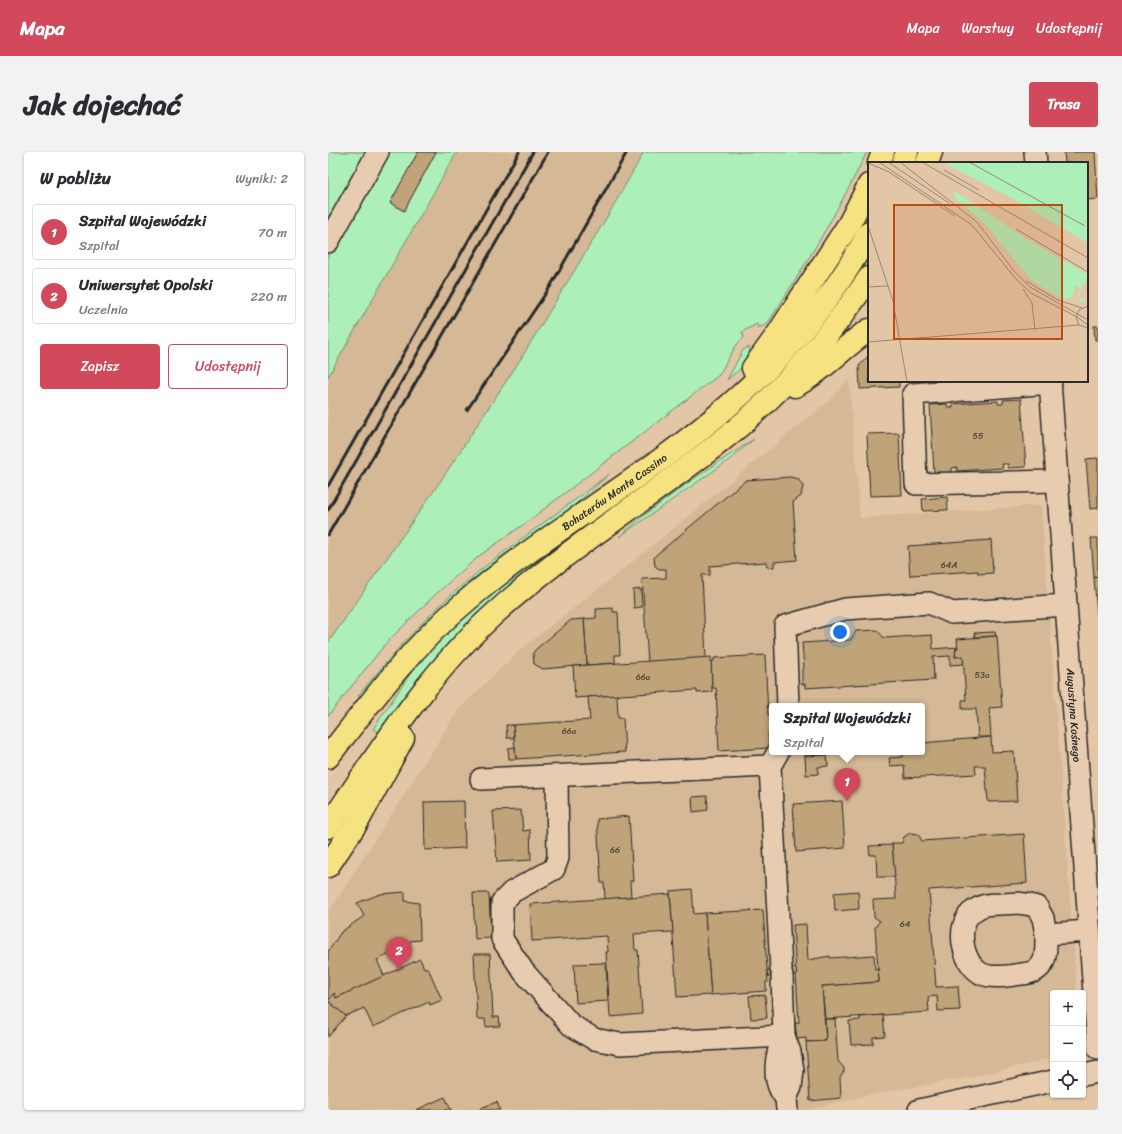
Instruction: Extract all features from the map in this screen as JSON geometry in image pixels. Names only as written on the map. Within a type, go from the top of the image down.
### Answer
[{"type":"main road","points":[[879,162],[883,152]]},
{"type":"main road","points":[[902,162],[907,152]]},
{"type":"main road","points":[[927,162],[931,152]]},
{"type":"main road","points":[[727,408],[733,394],[777,335],[849,224],[868,187]]},
{"type":"main road","name":"Bohaterów Monte Cassino","points":[[344,736],[410,655],[462,604],[525,554],[668,453],[727,408],[775,362],[801,333],[844,275],[868,235]]},
{"type":"main road","name":"Bohaterów Monte Cassino","points":[[434,677],[466,641],[516,595],[721,442],[774,396],[835,327],[868,279]]},
{"type":"main road","points":[[774,396],[808,379],[853,340],[868,331]]},
{"type":"main road","points":[[328,827],[397,725],[434,677]]},
{"type":"main road","points":[[328,866],[358,821],[434,677]]},
{"type":"main road","points":[[328,758],[344,736]]},
{"type":"main road","points":[[328,775],[344,736]]},
{"type":"street","points":[[328,242],[378,152]]},
{"type":"street","points":[[1035,152],[1036,162]]},
{"type":"street","points":[[1050,382],[913,394],[916,484],[1057,480]]},
{"type":"street","name":"Augustyna Kośnego","points":[[1050,382],[1098,1049]]},
{"type":"street","points":[[788,703],[785,626],[845,609],[921,603],[929,603],[952,613],[1066,605]]},
{"type":"street","points":[[481,779],[557,776],[774,759],[784,1036],[790,1052],[793,1070],[792,1087],[787,1104]]},
{"type":"street","points":[[557,776],[558,858],[554,869],[512,892],[502,902],[502,939],[524,972],[571,1025],[594,1039],[620,1044],[784,1036]]},
{"type":"street","points":[[1046,934],[1090,931]]},
{"type":"street","points":[[1086,1074],[1098,1072]]},
{"type":"street","points":[[919,1110],[1050,1082]]},
{"type":"shaded area","points":[[457,152],[644,152],[610,212],[520,360],[440,482],[328,643],[328,377]]},
{"type":"shaded area","points":[[849,378],[860,518],[1041,505],[1077,990],[1050,990],[1050,1059],[981,1075],[864,1096],[807,1110],[328,1110],[328,913],[459,709],[521,649],[636,559],[830,400]]},
{"type":"green space","points":[[328,152],[457,152],[328,377]]},
{"type":"green space","points":[[644,152],[867,152],[820,240],[767,324],[758,328],[757,324],[742,332],[744,337],[735,347],[719,375],[527,522],[479,556],[438,592],[387,642],[328,716],[328,643],[440,482],[520,360],[610,212]]},
{"type":"green space","points":[[868,252],[868,262],[856,282],[818,334],[760,396],[646,488],[380,733],[373,729],[410,674],[441,636],[485,597],[671,462]]},
{"type":"green space","points":[[749,347],[746,362],[727,380],[743,350]]},
{"type":"green space","points":[[754,439],[729,460],[619,537],[642,517],[689,482]]},
{"type":"green space","points":[[609,474],[366,694],[358,696],[417,628],[449,597],[483,568]]},
{"type":"building","points":[[418,152],[436,152],[404,211],[390,203]]},
{"type":"building","points":[[1064,152],[1095,152],[1098,199],[1088,200],[1088,162],[1065,162]]},
{"type":"building","points":[[1094,326],[1098,326],[1098,340],[1095,340]]},
{"type":"building","points":[[868,356],[868,382],[899,382],[899,387],[860,389],[859,366]]},
{"type":"building","points":[[1021,399],[1026,467],[1008,468],[1008,464],[1002,464],[1003,468],[957,471],[957,467],[952,468],[952,472],[934,473],[930,405],[947,404],[948,408],[953,407],[953,404],[998,401],[998,404],[1003,404],[1003,400]]},
{"type":"building","points":[[899,433],[902,495],[870,496],[867,434]]},
{"type":"building","points":[[1098,458],[1098,508],[1090,509],[1086,459]]},
{"type":"building","points":[[790,477],[798,479],[803,486],[801,496],[793,502],[797,560],[774,562],[774,567],[767,567],[766,562],[710,566],[710,575],[702,575],[706,658],[648,662],[642,579],[666,578],[666,569],[659,569],[655,566],[654,558],[656,555],[746,480]]},
{"type":"building","points":[[947,497],[948,510],[923,511],[922,499]]},
{"type":"building","points":[[1091,538],[1098,538],[1098,577],[1094,578]]},
{"type":"building","points":[[989,539],[991,539],[993,573],[978,574],[978,571],[911,575],[910,577],[908,546],[990,540]]},
{"type":"building","points":[[1098,577],[1098,614],[1097,614],[1094,578]]},
{"type":"building","points":[[641,589],[642,607],[634,608],[633,590]]},
{"type":"building","points":[[613,608],[613,612],[618,612],[620,655],[615,655],[615,663],[587,665],[584,619],[596,618],[596,609]]},
{"type":"building","points":[[584,619],[587,665],[543,669],[534,664],[533,653],[536,649],[571,620]]},
{"type":"building","points":[[877,630],[884,638],[932,635],[933,649],[958,647],[956,648],[955,657],[963,656],[964,664],[950,665],[950,656],[933,657],[934,680],[805,688],[805,684],[802,684],[802,669],[804,668],[802,643],[850,640],[856,631]]},
{"type":"building","points":[[995,632],[996,636],[975,637],[974,633]]},
{"type":"building","points":[[997,636],[1002,707],[989,708],[991,737],[978,737],[976,709],[962,709],[962,700],[966,700],[963,656],[955,657],[956,648],[958,648],[957,639]]},
{"type":"building","points":[[765,655],[769,715],[769,748],[719,751],[716,688],[712,688],[711,662],[714,661],[714,658]]},
{"type":"building","points":[[711,657],[712,692],[697,693],[697,690],[575,698],[573,666]]},
{"type":"building","points":[[617,695],[618,718],[623,718],[625,752],[516,759],[513,725],[590,720],[588,697]]},
{"type":"building","points":[[506,725],[513,725],[514,738],[507,738]]},
{"type":"building","points":[[991,737],[992,752],[1014,751],[1017,801],[988,802],[985,766],[975,766],[976,774],[905,778],[904,765],[890,766],[889,758],[903,757],[903,755],[925,755],[925,743]]},
{"type":"building","points":[[515,747],[516,759],[509,759],[508,748]]},
{"type":"building","points":[[827,755],[828,766],[818,767],[818,774],[806,775],[805,756]]},
{"type":"building","points":[[707,796],[708,810],[693,812],[692,797]]},
{"type":"building","points":[[464,801],[465,848],[425,850],[424,802]]},
{"type":"building","points":[[842,801],[845,848],[796,852],[793,804]]},
{"type":"building","points":[[521,810],[523,831],[530,830],[531,860],[497,862],[493,811]]},
{"type":"building","points":[[629,816],[633,881],[630,881],[631,897],[605,899],[604,883],[601,883],[597,819]]},
{"type":"building","points":[[910,833],[918,834],[922,841],[1024,834],[1027,883],[929,890],[936,987],[958,986],[960,1010],[938,1011],[937,996],[928,997],[929,1012],[825,1019],[822,986],[879,982],[875,927],[880,921],[874,917],[873,900],[896,899],[892,843],[902,843],[904,837]]},
{"type":"building","points":[[892,845],[895,877],[877,877],[876,855],[870,855],[869,846]]},
{"type":"building","points":[[692,889],[694,914],[705,913],[711,995],[677,997],[670,891]]},
{"type":"building","points":[[858,891],[859,909],[835,911],[834,893]]},
{"type":"building","points":[[405,892],[405,901],[419,903],[420,940],[410,941],[410,945],[377,960],[384,976],[336,998],[334,993],[328,1001],[328,952],[341,932],[364,916],[357,903],[380,894]]},
{"type":"building","points":[[473,893],[489,893],[491,938],[475,939]]},
{"type":"building","points":[[670,894],[673,932],[634,934],[635,950],[638,950],[642,1014],[610,1017],[606,952],[608,952],[607,936],[532,941],[530,904]]},
{"type":"building","points":[[763,910],[768,982],[766,982],[766,991],[711,995],[705,913]]},
{"type":"building","points":[[806,924],[808,960],[830,956],[830,958],[874,955],[875,970],[878,969],[879,982],[822,986],[826,1041],[806,1042],[806,1038],[797,1039],[795,1023],[799,1023],[793,925]]},
{"type":"building","points":[[474,954],[490,954],[493,1017],[499,1017],[500,1026],[486,1027],[485,1019],[477,1019]]},
{"type":"building","points":[[420,959],[424,968],[428,968],[442,1000],[430,1005],[429,1002],[373,1027],[364,1008],[346,1016],[328,1001],[334,993],[336,998]]},
{"type":"building","points":[[606,963],[608,1001],[576,1003],[574,964]]},
{"type":"building","points":[[796,968],[797,975],[768,977],[767,970]]},
{"type":"building","points":[[765,995],[767,1018],[751,1019],[749,996]]},
{"type":"building","points":[[328,1001],[346,1016],[328,1037]]},
{"type":"building","points":[[883,1015],[885,1036],[873,1037],[873,1044],[851,1045],[849,1021],[860,1020],[860,1017]]},
{"type":"building","points":[[825,1019],[835,1019],[838,1061],[844,1068],[844,1071],[840,1077],[841,1098],[810,1101],[806,1042],[826,1041]]},
{"type":"building","points":[[445,1097],[451,1110],[416,1110]]},
{"type":"building","points":[[497,1102],[500,1110],[479,1110],[483,1107]]},
{"type":"railway","points":[[328,486],[519,152]]},
{"type":"railway","points":[[328,510],[533,152]]},
{"type":"railway","points":[[328,535],[548,152]]},
{"type":"railway","points":[[467,410],[550,287],[627,152]]},
{"type":"place","name":"Szpital Wojewódzki","points":[[847,801]]},
{"type":"place","name":"Uniwersytet Opolski","points":[[399,970]]}]
